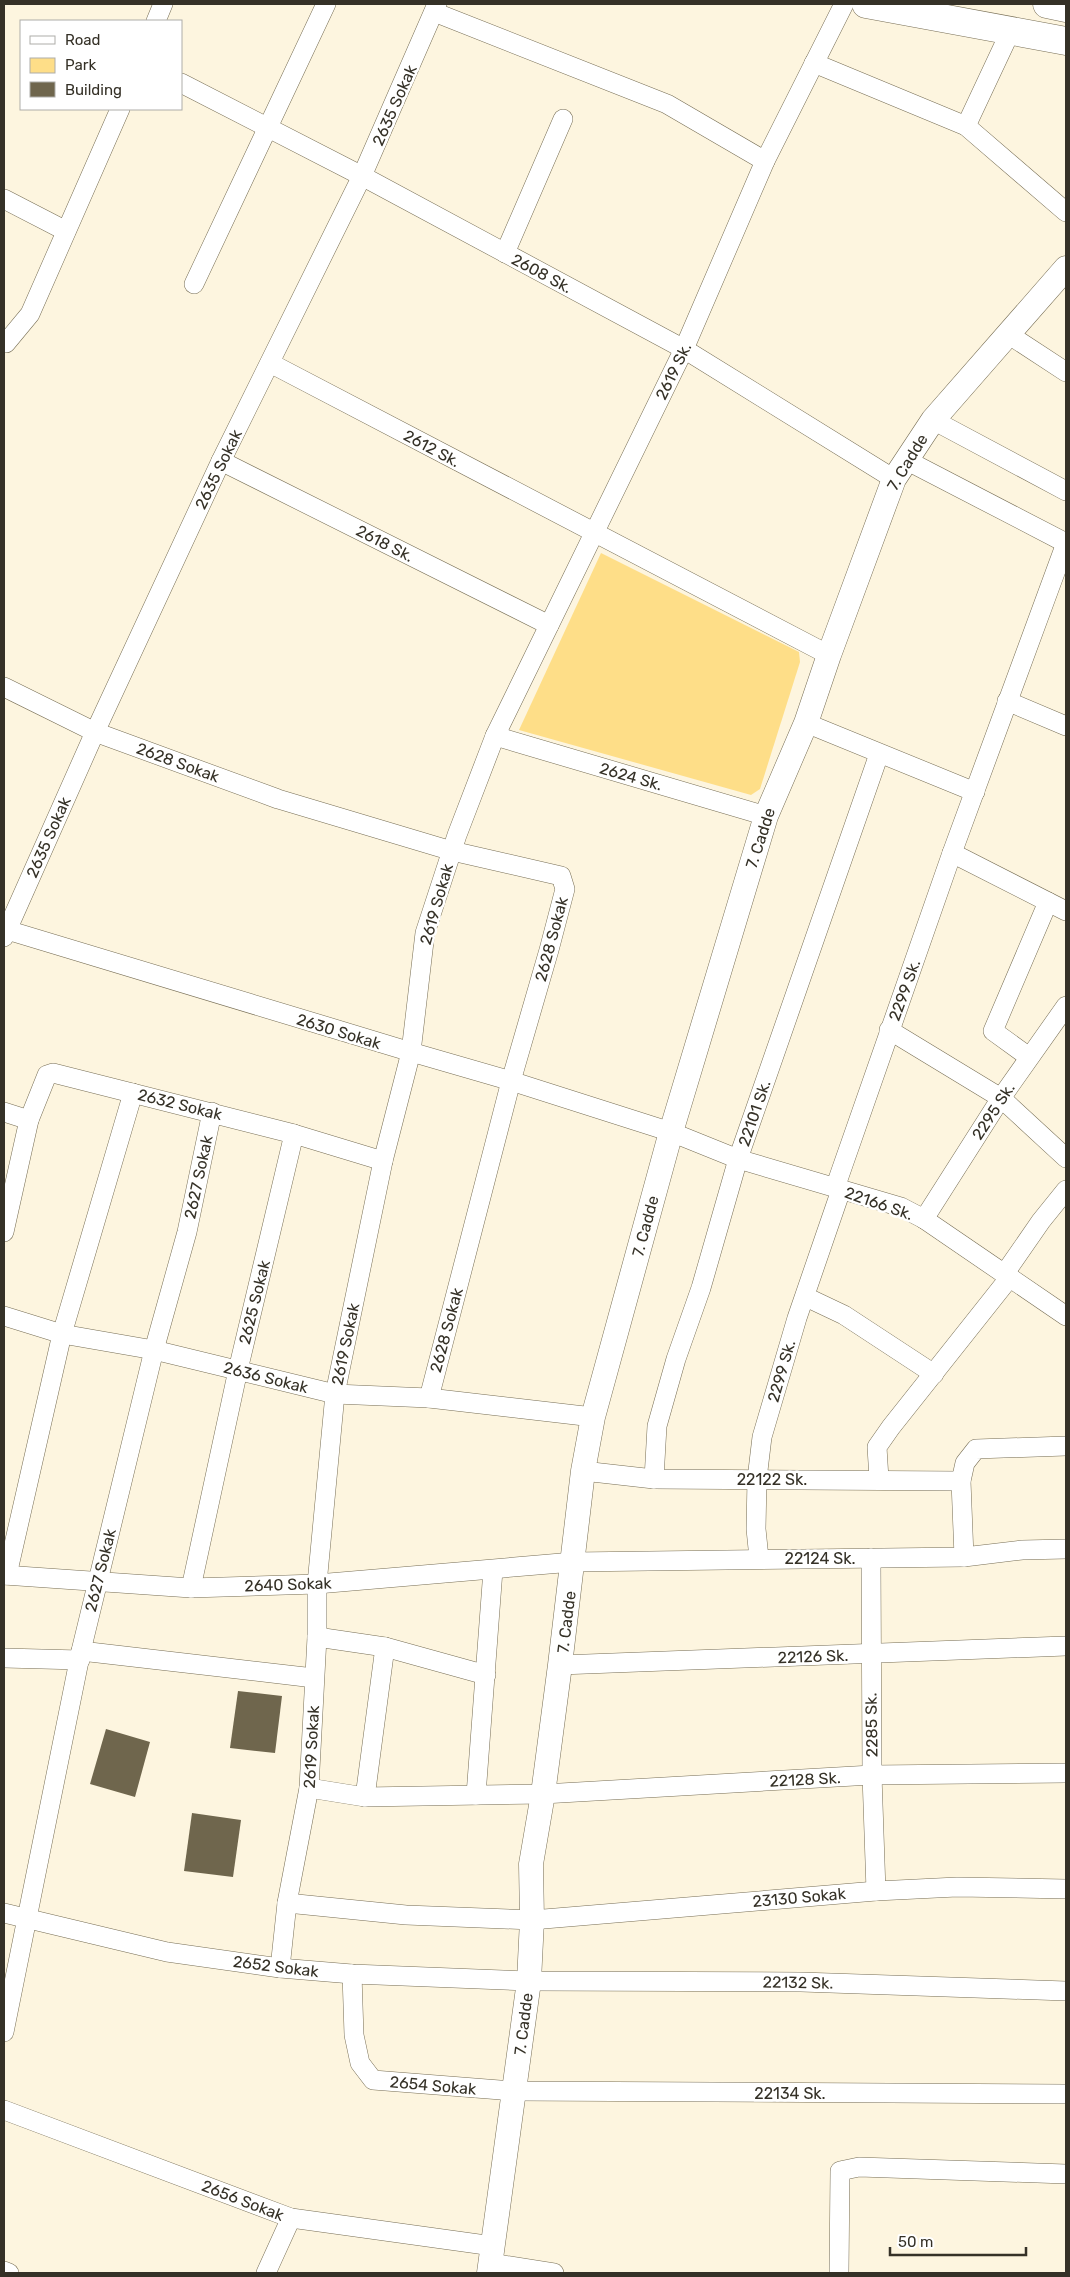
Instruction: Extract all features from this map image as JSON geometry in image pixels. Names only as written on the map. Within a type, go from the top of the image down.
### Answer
[{"type":"main road","points":[[866,4],[1066,41]]},
{"type":"main road","points":[[1047,4],[1066,8]]},
{"type":"street","points":[[156,20],[164,4]]},
{"type":"street","points":[[194,284],[326,4]]},
{"type":"street","name":"2619 Sk.","points":[[495,736],[684,349],[765,161],[844,4]]},
{"type":"street","points":[[435,8],[667,104],[765,161]]},
{"type":"street","name":"2635 Sokak","points":[[5,934],[95,732],[221,461],[362,176],[435,8]]},
{"type":"street","points":[[966,126],[1011,30]]},
{"type":"street","points":[[814,63],[966,126],[1066,212]]},
{"type":"street","name":"2608 Sk.","points":[[182,84],[362,176],[684,349],[900,470],[1066,543]]},
{"type":"street","points":[[4,344],[30,314],[120,110]]},
{"type":"street","points":[[504,253],[563,119]]},
{"type":"street","points":[[4,198],[66,231]]},
{"type":"street","name":"7. Cadde","points":[[491,2261],[529,1981],[532,1920],[531,1864],[543,1794],[583,1471],[593,1417],[670,1132],[766,816],[806,723],[829,655],[900,470],[933,420],[1066,268]]},
{"type":"street","points":[[1008,334],[1066,372]]},
{"type":"street","name":"2612 Sk.","points":[[270,363],[829,655]]},
{"type":"street","points":[[933,420],[1066,491]]},
{"type":"street","name":"2618 Sk.","points":[[221,461],[549,625]]},
{"type":"street","name":"2299 Sk.","points":[[759,1558],[756,1529],[756,1480],[762,1437],[797,1318],[806,1297],[838,1189],[889,1030],[1066,543]]},
{"type":"street","name":"2628 Sokak","points":[[4,687],[95,732],[278,799],[452,851],[561,876],[564,889],[549,950],[511,1081],[429,1398]]},
{"type":"street","points":[[1007,701],[1066,726]]},
{"type":"street","points":[[806,723],[974,792]]},
{"type":"street","name":"2624 Sk.","points":[[495,736],[766,816]]},
{"type":"street","name":"2619 Sokak","points":[[280,1968],[288,1903],[309,1788],[317,1637],[317,1584],[334,1394],[383,1161],[411,1052],[425,933],[452,851],[495,736]]},
{"type":"street","name":"22101 Sk.","points":[[654,1479],[657,1426],[676,1359],[701,1288],[738,1159],[879,754]]},
{"type":"street","points":[[952,853],[1066,911]]},
{"type":"street","points":[[1029,1057],[993,1031],[1048,902]]},
{"type":"street","name":"2630 Sokak","points":[[5,934],[511,1081],[670,1132]]},
{"type":"street","name":"2295 Sk.","points":[[924,1219],[1001,1098],[1066,1006]]},
{"type":"street","points":[[889,1030],[1001,1098],[1066,1158]]},
{"type":"street","name":"2632 Sokak","points":[[30,1120],[47,1075],[53,1073],[212,1112],[383,1161]]},
{"type":"street","points":[[6,1575],[62,1334],[134,1093]]},
{"type":"street","points":[[4,1112],[30,1120],[4,1232]]},
{"type":"street","name":"2627 Sokak","points":[[4,2032],[80,1655],[154,1350],[187,1232],[212,1112]]},
{"type":"street","name":"22166 Sk.","points":[[670,1132],[738,1159],[901,1207],[924,1219],[1066,1316]]},
{"type":"street","name":"2625 Sokak","points":[[191,1588],[238,1370],[294,1134]]},
{"type":"street","points":[[879,1479],[877,1448],[891,1427],[934,1374],[1008,1275],[1041,1221],[1066,1190]]},
{"type":"street","points":[[806,1297],[844,1315],[934,1374]]},
{"type":"street","name":"2636 Sokak","points":[[4,1316],[62,1334],[154,1350],[334,1394],[429,1398],[593,1417]]},
{"type":"street","points":[[964,1557],[961,1481],[965,1463],[976,1449],[1066,1446]]},
{"type":"street","name":"22122 Sk.","points":[[583,1471],[654,1479],[961,1481]]},
{"type":"street","name":"22124 Sk.","points":[[573,1562],[759,1558],[964,1557],[1022,1550],[1066,1549]]},
{"type":"street","name":"2285 Sk.","points":[[871,1558],[872,1775],[876,1891]]},
{"type":"street","name":"2640 Sokak","points":[[6,1575],[191,1588],[317,1584],[573,1562]]},
{"type":"street","points":[[476,1795],[493,1570]]},
{"type":"street","points":[[317,1637],[385,1647],[486,1674]]},
{"type":"street","name":"22126 Sk.","points":[[560,1665],[1066,1646]]},
{"type":"street","points":[[365,1797],[385,1647]]},
{"type":"street","points":[[4,1658],[80,1655],[314,1678]]},
{"type":"street","name":"22128 Sk.","points":[[309,1788],[365,1797],[543,1794],[872,1775],[1066,1773]]},
{"type":"street","name":"23130 Sokak","points":[[288,1903],[406,1915],[532,1920],[876,1891],[957,1887],[1066,1889]]},
{"type":"street","name":"2652 Sokak","points":[[4,1913],[26,1920],[167,1952],[280,1968],[352,1974],[529,1981]]},
{"type":"street","name":"2654 Sokak","points":[[352,1974],[354,2035],[360,2062],[373,2080],[514,2091]]},
{"type":"street","name":"22132 Sk.","points":[[529,1981],[801,1982],[1066,1991]]},
{"type":"street","name":"22134 Sk.","points":[[514,2091],[1066,2094]]},
{"type":"street","name":"2656 Sokak","points":[[4,2110],[291,2218],[554,2273]]},
{"type":"street","points":[[839,2273],[840,2171],[859,2167],[1066,2174]]},
{"type":"street","points":[[266,2273],[291,2218]]},
{"type":"street","points":[[4,2271],[9,2273]]},
{"type":"green space","points":[[601,553],[799,652],[800,662],[760,789],[751,795],[519,730]]},
{"type":"building","points":[[238,1691],[282,1696],[275,1753],[230,1748]]},
{"type":"building","points":[[106,1729],[150,1742],[135,1797],[90,1784]]},
{"type":"building","points":[[192,1813],[241,1820],[233,1877],[184,1871]]}]
